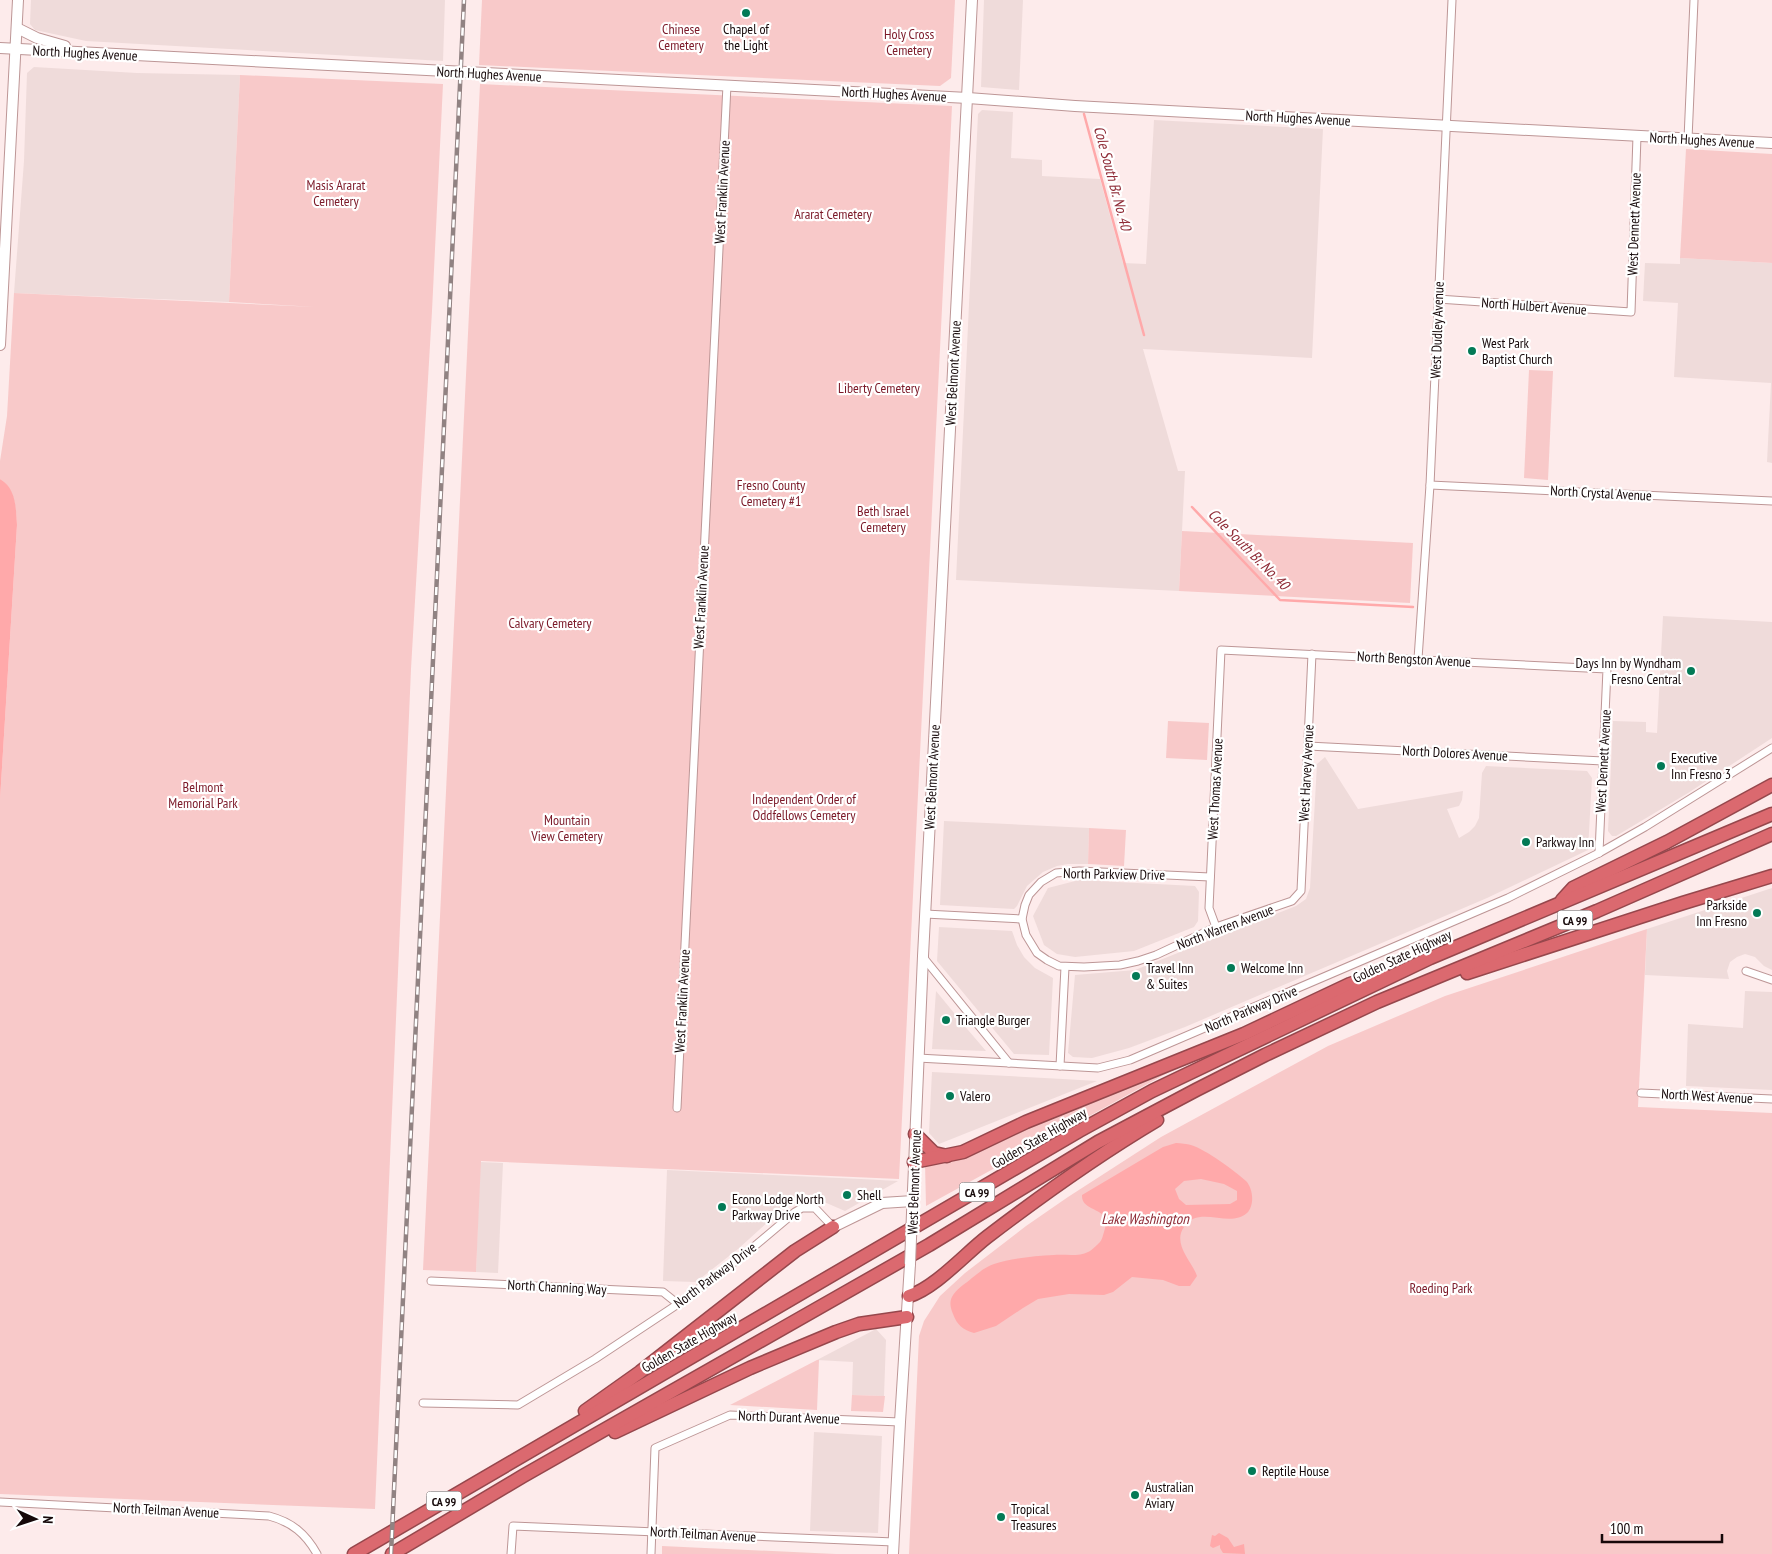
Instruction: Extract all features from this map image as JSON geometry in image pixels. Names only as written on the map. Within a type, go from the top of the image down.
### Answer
[{"type":"highway","points":[[1559,904],[1573,888],[1667,842],[1772,785]]},
{"type":"highway","name":"Golden State Highway","points":[[354,1554],[1088,1127],[1152,1092],[1430,958],[1772,814]]},
{"type":"highway","name":"CA 99","points":[[392,1554],[523,1476],[929,1245],[1098,1142],[1196,1090],[1377,1002],[1597,911],[1772,834]]},
{"type":"highway","points":[[1377,1002],[1682,903],[1772,876]]},
{"type":"highway","points":[[914,1162],[963,1152],[1026,1122],[1244,1034],[1350,984],[1430,958]]},
{"type":"highway","points":[[909,1296],[931,1284],[1025,1208],[1105,1152],[1161,1117],[1196,1090]]},
{"type":"highway","points":[[915,1134],[934,1153],[947,1156]]},
{"type":"highway","points":[[535,1448],[640,1372],[795,1251],[833,1227]]},
{"type":"highway","points":[[523,1476],[750,1368],[836,1332],[860,1324],[907,1317]]},
{"type":"street","points":[[0,345],[18,0]]},
{"type":"street","name":"West Belmont Avenue","points":[[893,1554],[909,1296],[925,914],[972,0]]},
{"type":"street","name":"West Dudley Avenue","points":[[1418,659],[1430,484],[1452,0]]},
{"type":"street","points":[[1688,139],[1694,0]]},
{"type":"street","points":[[16,28],[54,44],[98,53]]},
{"type":"street","name":"North Hughes Avenue","points":[[0,48],[727,85],[968,98],[1075,106],[1772,143]]},
{"type":"street","name":"West Franklin Avenue","points":[[677,1108],[727,85]]},
{"type":"street","name":"West Dennett Avenue","points":[[1631,312],[1637,136]]},
{"type":"street","name":"North Hulbert Avenue","points":[[1438,299],[1631,312]]},
{"type":"street","name":"North Crystal Avenue","points":[[1430,484],[1772,501]]},
{"type":"street","name":"North Bengston Avenue","points":[[1221,650],[1607,669]]},
{"type":"street","name":"West Thomas Avenue","points":[[1216,928],[1209,908],[1221,650]]},
{"type":"street","name":"West Harvey Avenue","points":[[1301,891],[1312,654]]},
{"type":"street","name":"West Dennett Avenue","points":[[1599,854],[1607,669]]},
{"type":"street","name":"North Dolores Avenue","points":[[1308,746],[1603,760]]},
{"type":"street","name":"North Parkway Drive","points":[[918,1058],[1098,1068],[1130,1060],[1508,898],[1599,854],[1702,793],[1772,748]]},
{"type":"street","name":"North Parkview Drive","points":[[1022,919],[1025,905],[1034,889],[1050,876],[1062,872],[1210,878]]},
{"type":"street","name":"North Warren Avenue","points":[[1022,919],[1026,935],[1037,953],[1052,964],[1065,967],[1103,966],[1138,961],[1156,955],[1216,928],[1292,902],[1301,891]]},
{"type":"street","points":[[925,914],[1022,919]]},
{"type":"street","points":[[923,956],[1009,1063]]},
{"type":"street","points":[[1060,1066],[1065,967]]},
{"type":"street","points":[[1746,971],[1772,980]]},
{"type":"street","name":"North West Avenue","points":[[1642,1093],[1772,1099]]},
{"type":"street","points":[[833,1227],[882,1203],[913,1201]]},
{"type":"street","name":"North Parkway Drive","points":[[423,1403],[518,1405],[595,1359],[678,1304],[744,1255],[787,1218],[802,1208],[815,1208],[833,1227]]},
{"type":"street","name":"North Channing Way","points":[[431,1281],[663,1292],[678,1304]]},
{"type":"street","name":"North Durant Avenue","points":[[652,1532],[655,1448],[730,1415],[900,1422]]},
{"type":"street","name":"North Teilman Avenue","points":[[0,1502],[269,1516],[279,1518],[295,1527],[313,1546],[317,1554]]},
{"type":"street","name":"North Teilman Avenue","points":[[511,1554],[513,1526],[894,1542]]},
{"type":"street","points":[[651,1554],[652,1532]]},
{"type":"shaded area","points":[[31,0],[445,0],[443,61],[86,41],[35,30],[30,24]]},
{"type":"shaded area","points":[[984,0],[1023,0],[1019,90],[981,87]]},
{"type":"shaded area","points":[[34,67],[137,73],[240,75],[229,302],[14,293],[24,161],[27,73]]},
{"type":"shaded area","points":[[982,110],[1013,112],[1011,158],[1042,160],[1042,176],[1100,179],[1123,263],[1146,264],[1154,120],[1323,129],[1312,358],[1143,349],[1178,471],[1185,471],[1179,591],[956,580],[978,114]]},
{"type":"shaded area","points":[[1680,258],[1772,263],[1772,463],[1767,462],[1771,383],[1674,377],[1678,303],[1643,301],[1645,263],[1680,264]]},
{"type":"shaded area","points":[[1663,616],[1772,622],[1772,738],[1688,793],[1616,836],[1612,836],[1608,831],[1613,721],[1646,722],[1646,732],[1657,733]]},
{"type":"shaded area","points":[[1325,757],[1358,809],[1463,791],[1459,806],[1447,809],[1459,838],[1475,826],[1479,818],[1482,773],[1486,766],[1587,771],[1592,778],[1588,850],[1487,898],[1185,1027],[1129,1048],[1092,1058],[1073,1057],[1068,1053],[1075,975],[1135,970],[1296,906],[1306,899],[1310,888],[1317,764]]},
{"type":"shaded area","points":[[944,821],[1089,828],[1088,864],[1068,864],[1043,872],[1027,886],[1014,909],[940,905]]},
{"type":"shaded area","points":[[1079,880],[1195,886],[1199,892],[1198,921],[1194,927],[1134,951],[1075,957],[1057,954],[1044,945],[1033,916],[1048,888]]},
{"type":"shaded area","points":[[1772,888],[1772,970],[1764,966],[1755,957],[1745,954],[1730,962],[1727,971],[1729,979],[1645,975],[1647,929]]},
{"type":"shaded area","points":[[939,927],[1012,931],[1024,957],[1035,968],[1053,978],[1049,1055],[1014,1054],[937,961]]},
{"type":"shaded area","points":[[936,991],[968,1030],[986,1051],[932,1049]]},
{"type":"shaded area","points":[[1745,991],[1772,992],[1772,1090],[1686,1086],[1688,1024],[1743,1028]]},
{"type":"shaded area","points":[[932,1072],[1097,1081],[939,1144],[929,1133]]},
{"type":"shaded area","points":[[480,1162],[503,1163],[498,1273],[476,1272]]},
{"type":"shaded area","points":[[667,1170],[898,1181],[845,1211],[801,1192],[738,1249],[696,1282],[663,1281]]},
{"type":"shaded area","points":[[876,1329],[886,1340],[884,1396],[852,1395],[853,1362],[817,1360]]},
{"type":"shaded area","points":[[814,1432],[882,1436],[878,1533],[810,1531]]},
{"type":"green space","points":[[482,0],[955,0],[951,78],[940,86],[479,65]]},
{"type":"green space","name":"Belmont Memorial Park","points":[[240,75],[443,84],[411,669],[375,1509],[0,1494],[0,800],[17,525],[12,493],[0,479],[0,461],[7,416],[14,293],[316,307],[229,302]]},
{"type":"green space","points":[[480,84],[952,106],[899,1179],[481,1161],[476,1272],[423,1270]]},
{"type":"green space","points":[[1686,149],[1772,154],[1772,263],[1680,258]]},
{"type":"green space","points":[[1529,370],[1553,371],[1548,480],[1524,478]]},
{"type":"green space","points":[[1182,531],[1413,543],[1410,603],[1179,591]]},
{"type":"green space","points":[[1168,721],[1209,723],[1207,760],[1166,758]]},
{"type":"green space","points":[[1089,828],[1126,830],[1124,866],[1088,864]]},
{"type":"green space","name":"Roeding Park","points":[[1647,929],[1638,1107],[1772,1113],[1772,1554],[909,1554],[919,1336],[924,1321],[940,1296],[965,1273],[1026,1226],[1161,1137],[1328,1046],[1445,996]]},
{"type":"green space","points":[[1169,1063],[1171,1071],[926,1206],[925,1163]]},
{"type":"green space","points":[[819,1360],[817,1410],[730,1405]]},
{"type":"green space","points":[[852,1395],[885,1396],[883,1412],[851,1411]]},
{"type":"green space","points":[[662,1546],[836,1554],[662,1554]]},
{"type":"water","points":[[0,479],[12,493],[17,525],[0,800]]},
{"type":"water","name":"Lake Washington","points":[[1176,1143],[1197,1147],[1220,1161],[1246,1181],[1252,1192],[1250,1210],[1240,1217],[1232,1219],[1198,1217],[1190,1220],[1184,1227],[1180,1240],[1184,1252],[1197,1276],[1190,1286],[1179,1286],[1163,1280],[1132,1277],[1113,1292],[1104,1295],[1069,1294],[1038,1299],[996,1326],[974,1333],[964,1329],[959,1324],[950,1305],[953,1294],[986,1268],[1001,1262],[1024,1258],[1084,1254],[1094,1248],[1101,1240],[1106,1223],[1101,1213],[1086,1205],[1082,1195],[1163,1147]],"holes":[[[1201,1179],[1224,1184],[1237,1191],[1237,1200],[1230,1204],[1186,1205],[1179,1199],[1175,1189],[1184,1181]]]},
{"type":"water","points":[[1219,1533],[1228,1538],[1234,1547],[1244,1544],[1245,1554],[1223,1553],[1220,1545],[1213,1548],[1210,1546],[1212,1535],[1215,1536]]},
{"type":"waterway","name":"Cole South Br. No. 40","points":[[1084,114],[1144,335]]},
{"type":"waterway","name":"Cole South Br. No. 40","points":[[1192,507],[1280,600],[1413,607]]},
{"type":"railway","points":[[391,1554],[464,0]]},
{"type":"place","name":"Chapel of the Light","points":[[746,13]]},
{"type":"place","name":"West Park Baptist Church","points":[[1472,351]]},
{"type":"place","name":"Days Inn by Wyndham Fresno Central","points":[[1691,671]]},
{"type":"place","name":"Executive Inn Fresno 3","points":[[1661,766]]},
{"type":"place","name":"Parkway Inn","points":[[1526,842]]},
{"type":"place","name":"Parkside Inn Fresno","points":[[1757,913]]},
{"type":"place","name":"Welcome Inn","points":[[1231,968]]},
{"type":"place","name":"Travel Inn & Suites","points":[[1136,976]]},
{"type":"place","name":"Triangle Burger","points":[[946,1020]]},
{"type":"place","name":"Valero","points":[[950,1096]]},
{"type":"place","name":"Shell","points":[[847,1195]]},
{"type":"place","name":"Econo Lodge North Parkway Drive","points":[[722,1207]]},
{"type":"place","name":"Reptile House","points":[[1252,1471]]},
{"type":"place","name":"Australian Aviary","points":[[1135,1495]]},
{"type":"place","name":"Tropical Treasures","points":[[1001,1517]]},
{"type":"park label","name":"Chinese Cemetery","points":[[681,38]]},
{"type":"park label","name":"Holy Cross Cemetery","points":[[909,42]]},
{"type":"park label","name":"Masis Ararat Cemetery","points":[[336,194]]},
{"type":"park label","name":"Ararat Cemetery","points":[[833,214]]},
{"type":"park label","name":"Liberty Cemetery","points":[[879,388]]},
{"type":"park label","name":"Fresno County Cemetery #1","points":[[771,494]]},
{"type":"park label","name":"Beth Israel Cemetery","points":[[883,520]]},
{"type":"park label","name":"Calvary Cemetery","points":[[550,623]]},
{"type":"park label","name":"Independent Order of Oddfellows Cemetery","points":[[804,808]]},
{"type":"park label","name":"Mountain View Cemetery","points":[[567,828]]}]
